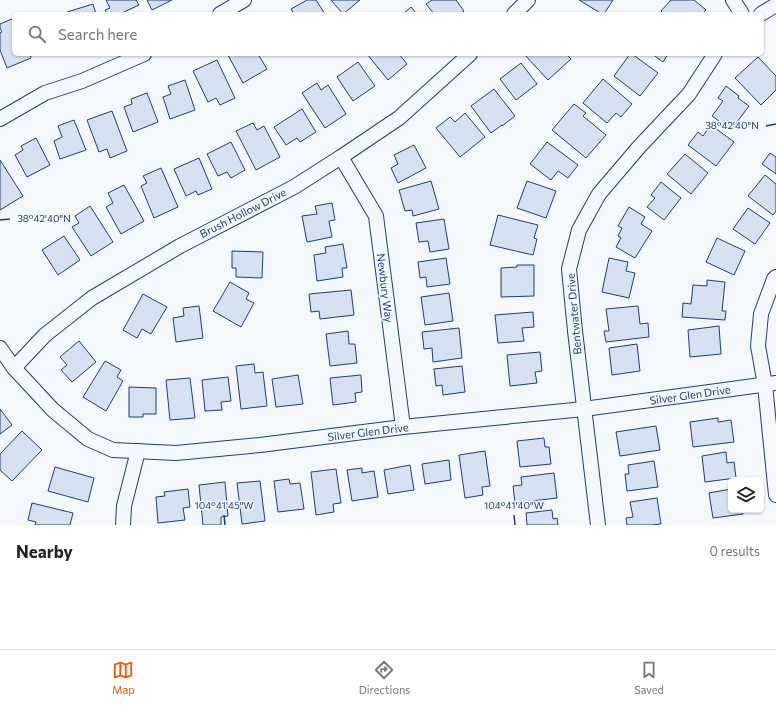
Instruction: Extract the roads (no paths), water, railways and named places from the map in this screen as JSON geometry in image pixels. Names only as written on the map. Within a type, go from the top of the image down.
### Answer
[{"type":"street","points":[[223,12],[244,0]]},
{"type":"street","points":[[516,12],[528,0]]},
{"type":"street","points":[[733,0],[741,12]]},
{"type":"street","points":[[764,12],[776,5]]},
{"type":"street","points":[[0,119],[45,93],[82,82],[140,56]]},
{"type":"street","name":"Brush Hollow Drive","points":[[14,368],[46,335],[92,298],[180,246],[294,187],[341,157],[399,118],[468,56]]},
{"type":"street","name":"Bentwater Drive","points":[[598,525],[569,269],[579,230],[599,194],[639,147],[689,94],[714,56]]},
{"type":"street","name":"Newbury Way","points":[[341,157],[376,216],[403,427]]},
{"type":"street","points":[[776,277],[760,314],[758,346],[770,384],[776,495]]},
{"type":"street","name":"Silver Glen Drive","points":[[0,348],[14,368],[53,410],[88,439],[113,450],[176,453],[260,445],[403,427],[584,409],[770,384]]},
{"type":"street","points":[[123,525],[124,506],[138,451]]}]
